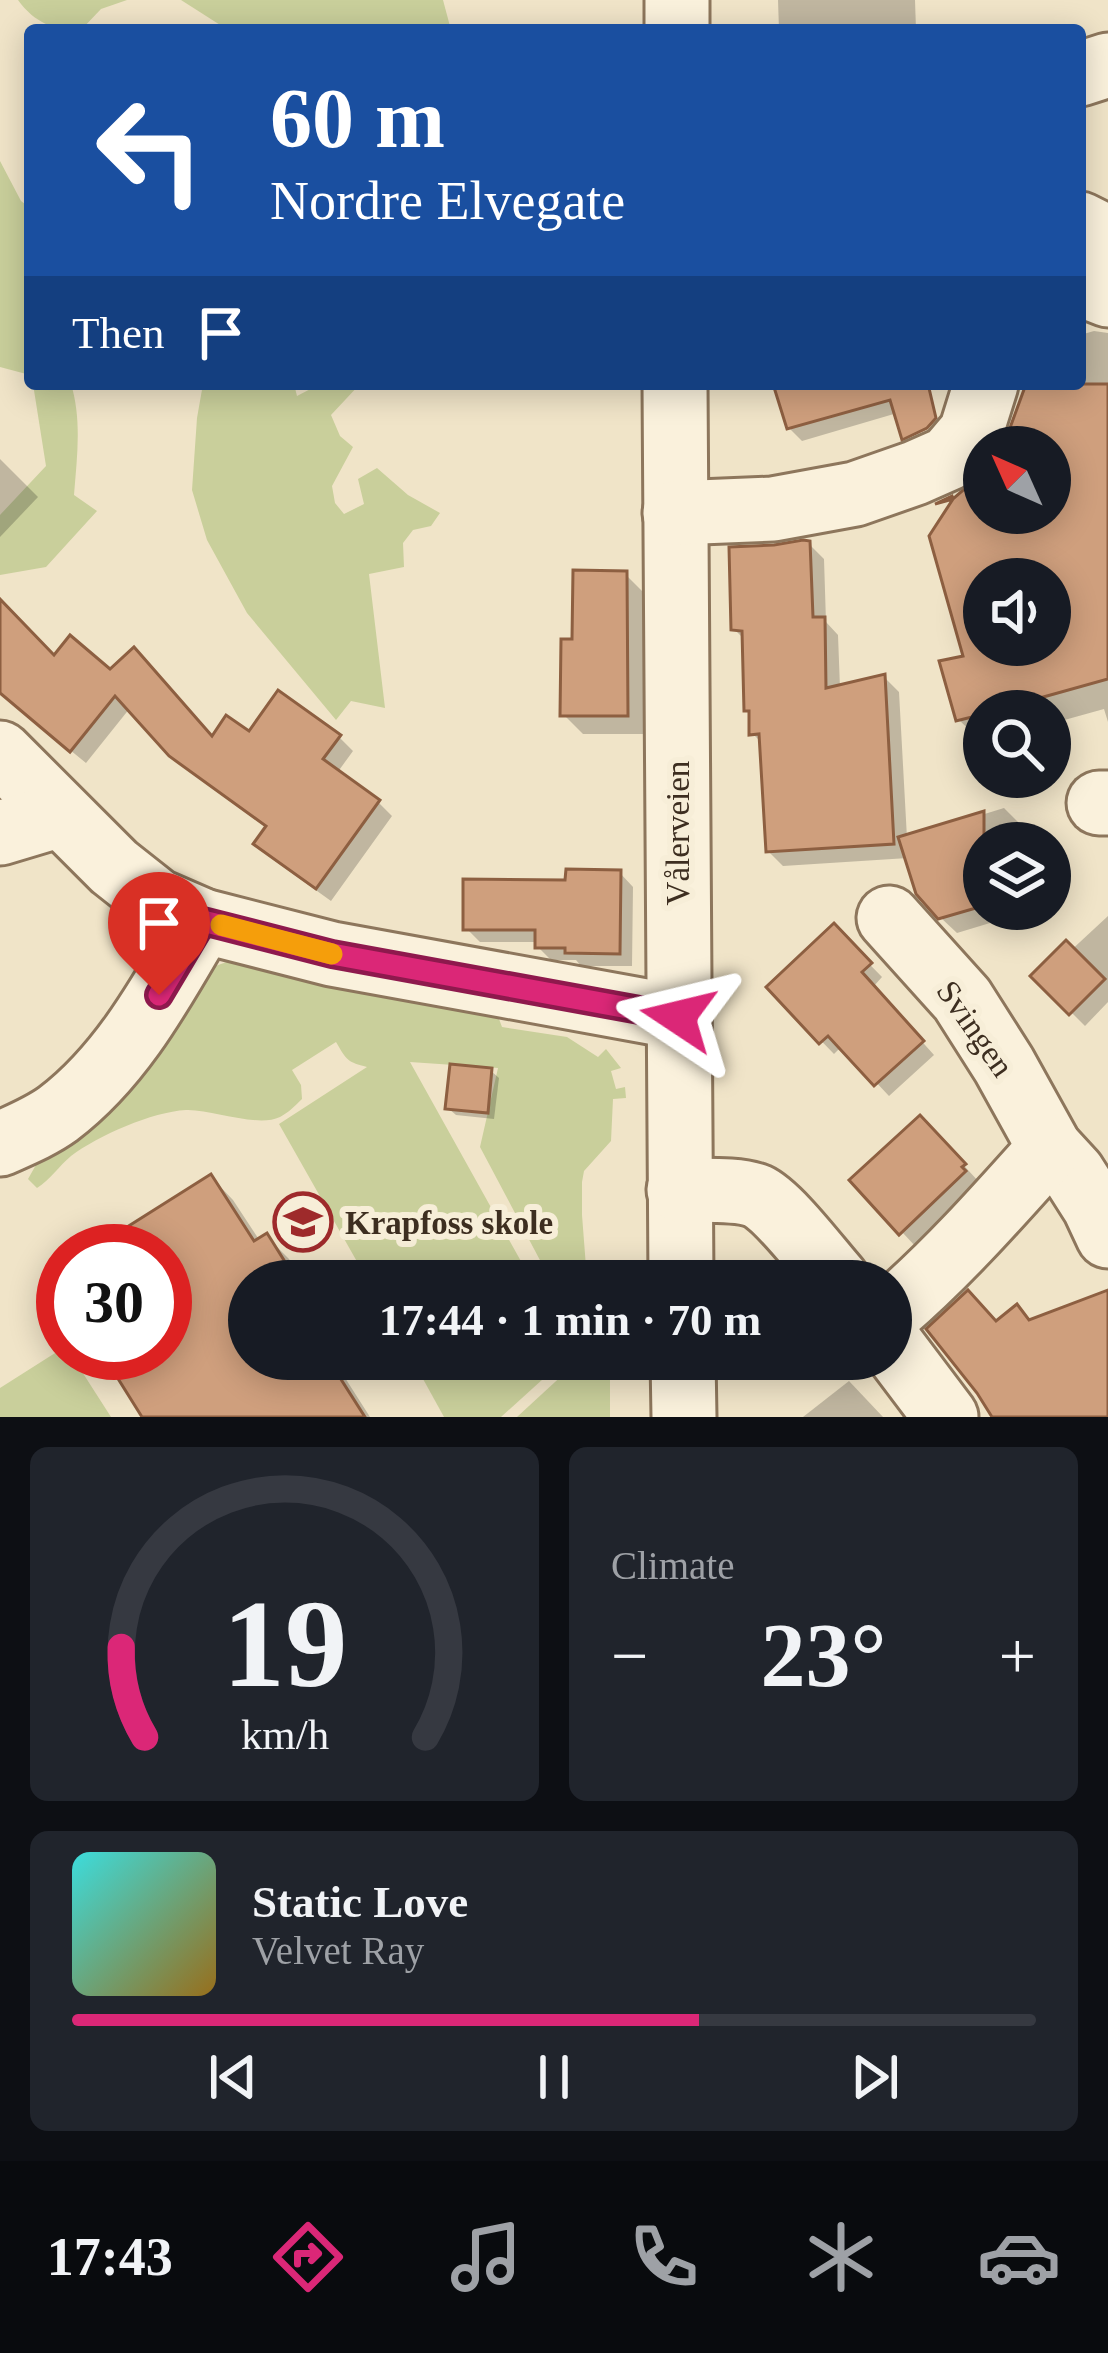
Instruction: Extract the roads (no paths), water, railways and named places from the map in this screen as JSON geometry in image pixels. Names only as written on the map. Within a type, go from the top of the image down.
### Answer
[{"type":"street","name":"Vålerveien","points":[[675,390],[681,1260]]},
{"type":"street","points":[[676,513],[772,508],[855,494],[915,473],[949,458],[971,431],[984,390]]},
{"type":"street","points":[[0,754],[114,867],[157,901],[203,921],[332,954],[678,1017]]},
{"type":"street","points":[[0,833],[60,815]]},
{"type":"street","name":"Svingen","points":[[890,918],[962,999],[1108,1235]]},
{"type":"street","points":[[0,1144],[60,1112],[96,1078],[130,1038],[203,921]]},
{"type":"street","points":[[912,1293],[1050,1148]]},
{"type":"street","points":[[679,1190],[757,1196],[820,1260]]},
{"type":"street","points":[[912,1372],[946,1417]]},
{"type":"street","points":[[683,1380],[684,1417]]},
{"type":"place","name":"Krapfoss skole","points":[[303,1222]]}]
